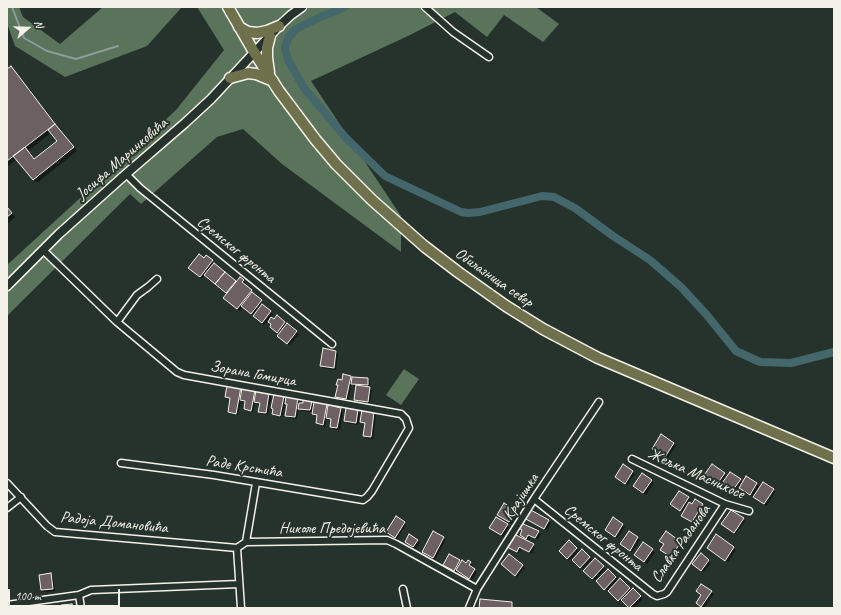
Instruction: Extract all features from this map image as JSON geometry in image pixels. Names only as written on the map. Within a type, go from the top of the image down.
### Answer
[{"type":"main road","name":"Обилазница север","points":[[228,7],[254,52],[292,109],[336,164],[372,200],[424,246],[452,268],[506,306],[543,329],[605,361],[834,458]]},
{"type":"main road","points":[[239,27],[248,32],[257,33],[279,26]]},
{"type":"main road","points":[[270,36],[266,58],[268,69],[273,81]]},
{"type":"main road","points":[[230,78],[248,73],[256,74],[273,81]]},
{"type":"street","name":"Јосифа Маринковића","points":[[7,286],[59,234],[185,124],[279,26],[302,7]]},
{"type":"street","points":[[425,7],[453,32],[489,58]]},
{"type":"street","name":"Сремског фронта","points":[[126,174],[140,188],[332,344]]},
{"type":"street","name":"Зорана Гомирца","points":[[43,250],[117,322],[177,372],[401,414],[408,423],[409,428],[407,434],[372,491],[363,500]]},
{"type":"street","points":[[117,322],[136,295],[148,287],[156,279]]},
{"type":"street","name":"Крајишка","points":[[469,608],[477,589],[534,499],[599,402]]},
{"type":"street","name":"Жељка Масникосе","points":[[632,459],[725,504],[749,511]]},
{"type":"street","name":"Раде Крстића","points":[[121,463],[363,500]]},
{"type":"street","name":"Радоја Домановића","points":[[7,482],[47,526],[55,532],[237,548]]},
{"type":"street","points":[[241,608],[237,548],[246,542],[256,483]]},
{"type":"street","points":[[7,508],[21,497]]},
{"type":"street","name":"Сремског фронта","points":[[534,499],[657,596]]},
{"type":"street","name":"Славка Раданова","points":[[657,596],[667,592],[725,504]]},
{"type":"street","name":"Николе Предојевића","points":[[246,542],[386,540],[396,544],[477,589]]},
{"type":"street","points":[[7,605],[79,595],[91,590],[239,584]]},
{"type":"street","points":[[403,589],[407,608]]},
{"type":"street","points":[[79,595],[81,608]]},
{"type":"green space","points":[[7,7],[19,7],[23,17],[60,44],[103,7],[182,7],[147,46],[65,77],[15,46],[7,23]]},
{"type":"green space","points":[[197,7],[536,7],[559,24],[543,42],[504,15],[487,37],[455,12],[410,35],[311,81],[401,216],[401,252],[282,164],[243,129],[217,137],[141,204],[130,194],[7,316],[7,265],[176,110],[224,50]]},
{"type":"green space","points":[[404,369],[419,379],[401,405],[386,395]]},
{"type":"building","points":[[11,66],[55,124],[7,161],[7,69]]},
{"type":"building","points":[[55,124],[74,147],[33,180],[13,156],[25,147],[34,159],[57,141],[48,130]]},
{"type":"building","points":[[7,207],[12,213],[7,217]]},
{"type":"building","points":[[199,254],[204,258],[206,255],[213,260],[200,277],[188,268]]},
{"type":"building","points":[[214,263],[225,272],[215,284],[204,275]]},
{"type":"building","points":[[225,272],[236,281],[226,293],[215,284]]},
{"type":"building","points":[[240,277],[244,280],[242,282],[252,290],[237,309],[223,298]]},
{"type":"building","points":[[252,292],[262,300],[251,314],[241,306]]},
{"type":"building","points":[[262,304],[271,311],[262,323],[253,316]]},
{"type":"building","points":[[277,315],[285,322],[277,333],[270,327],[271,324],[268,322],[271,317],[274,319]]},
{"type":"building","points":[[287,323],[297,331],[287,344],[277,336]]},
{"type":"building","points":[[323,348],[336,351],[334,368],[320,366]]},
{"type":"building","points":[[343,374],[351,376],[346,399],[335,397],[338,379],[342,380]]},
{"type":"building","points":[[352,377],[368,378],[368,385],[351,384]]},
{"type":"building","points":[[227,385],[241,387],[236,414],[228,412],[230,398],[225,397]]},
{"type":"building","points":[[356,385],[370,387],[368,402],[354,400]]},
{"type":"building","points":[[242,388],[255,390],[251,411],[244,409],[245,401],[240,400]]},
{"type":"building","points":[[256,390],[269,393],[266,413],[258,412],[260,403],[254,402]]},
{"type":"building","points":[[274,394],[284,396],[280,416],[272,414],[273,409],[271,408]]},
{"type":"building","points":[[286,396],[298,398],[295,417],[285,416],[287,404],[285,404]]},
{"type":"building","points":[[303,400],[312,401],[310,410],[298,409],[299,403],[303,403]]},
{"type":"building","points":[[314,402],[327,404],[323,425],[316,423],[317,415],[312,414]]},
{"type":"building","points":[[328,405],[341,408],[337,428],[330,427],[331,419],[326,418]]},
{"type":"building","points":[[346,408],[358,410],[356,423],[344,421]]},
{"type":"building","points":[[362,410],[374,412],[371,437],[363,436],[365,423],[360,422]]},
{"type":"building","points":[[661,434],[674,443],[665,457],[652,449]]},
{"type":"building","points":[[623,464],[633,471],[625,484],[615,477]]},
{"type":"building","points":[[712,464],[725,473],[715,487],[702,478]]},
{"type":"building","points":[[730,472],[741,479],[733,490],[722,483]]},
{"type":"building","points":[[642,473],[652,480],[643,493],[633,486]]},
{"type":"building","points":[[746,476],[757,483],[750,495],[739,488]]},
{"type":"building","points":[[763,482],[774,489],[764,504],[753,497]]},
{"type":"building","points":[[679,491],[689,497],[680,511],[670,504]]},
{"type":"building","points":[[695,499],[703,504],[692,522],[681,516],[689,502],[692,504]]},
{"type":"building","points":[[504,503],[516,511],[509,522],[497,515]]},
{"type":"building","points":[[529,509],[549,520],[544,529],[524,518]]},
{"type":"building","points":[[731,510],[744,518],[734,533],[721,524]]},
{"type":"building","points":[[396,516],[405,522],[395,538],[386,532]]},
{"type":"building","points":[[496,517],[508,524],[501,535],[489,528]]},
{"type":"building","points":[[613,517],[623,524],[615,537],[605,530]]},
{"type":"building","points":[[521,523],[539,531],[535,538],[528,535],[526,539],[520,535],[522,530],[519,528]]},
{"type":"building","points":[[433,531],[444,537],[433,558],[422,552]]},
{"type":"building","points":[[629,531],[638,537],[630,551],[620,544]]},
{"type":"building","points":[[666,531],[681,542],[671,557],[660,550],[664,544],[659,541]]},
{"type":"building","points":[[409,534],[418,540],[413,547],[405,542]]},
{"type":"building","points":[[514,534],[534,544],[529,552],[519,547],[517,552],[507,547]]},
{"type":"building","points":[[716,534],[734,547],[725,561],[707,548]]},
{"type":"building","points":[[569,540],[577,548],[567,559],[559,551]]},
{"type":"building","points":[[643,542],[653,549],[644,562],[634,555]]},
{"type":"building","points":[[582,549],[590,557],[580,568],[572,560]]},
{"type":"building","points":[[701,553],[709,560],[701,571],[692,564]]},
{"type":"building","points":[[449,554],[460,560],[454,571],[443,565]]},
{"type":"building","points":[[509,554],[523,565],[515,576],[501,564]]},
{"type":"building","points":[[595,558],[604,566],[592,579],[583,571]]},
{"type":"building","points":[[462,560],[466,563],[468,560],[471,562],[469,565],[475,569],[469,579],[456,570]]},
{"type":"building","points":[[608,569],[616,577],[604,590],[596,581]]},
{"type":"building","points":[[51,573],[53,589],[41,590],[39,575]]},
{"type":"building","points":[[620,578],[630,588],[618,601],[608,591]]},
{"type":"building","points":[[701,584],[712,591],[701,607],[696,603],[701,595],[696,591]]},
{"type":"building","points":[[633,588],[641,596],[629,608],[621,600]]},
{"type":"building","points":[[480,599],[512,602],[512,608],[479,608]]},
{"type":"building","points":[[72,604],[73,608],[61,608],[61,605]]},
{"type":"waterway","points":[[12,7],[24,38],[47,51],[76,59],[118,46]]},
{"type":"waterway","points":[[345,7],[296,29],[288,38],[285,48],[288,60],[304,88],[346,138],[385,176],[461,212],[468,213],[480,212],[542,196],[554,197],[575,208],[613,236],[650,260],[681,287],[706,314],[736,351],[760,362],[791,363],[834,352]]}]
